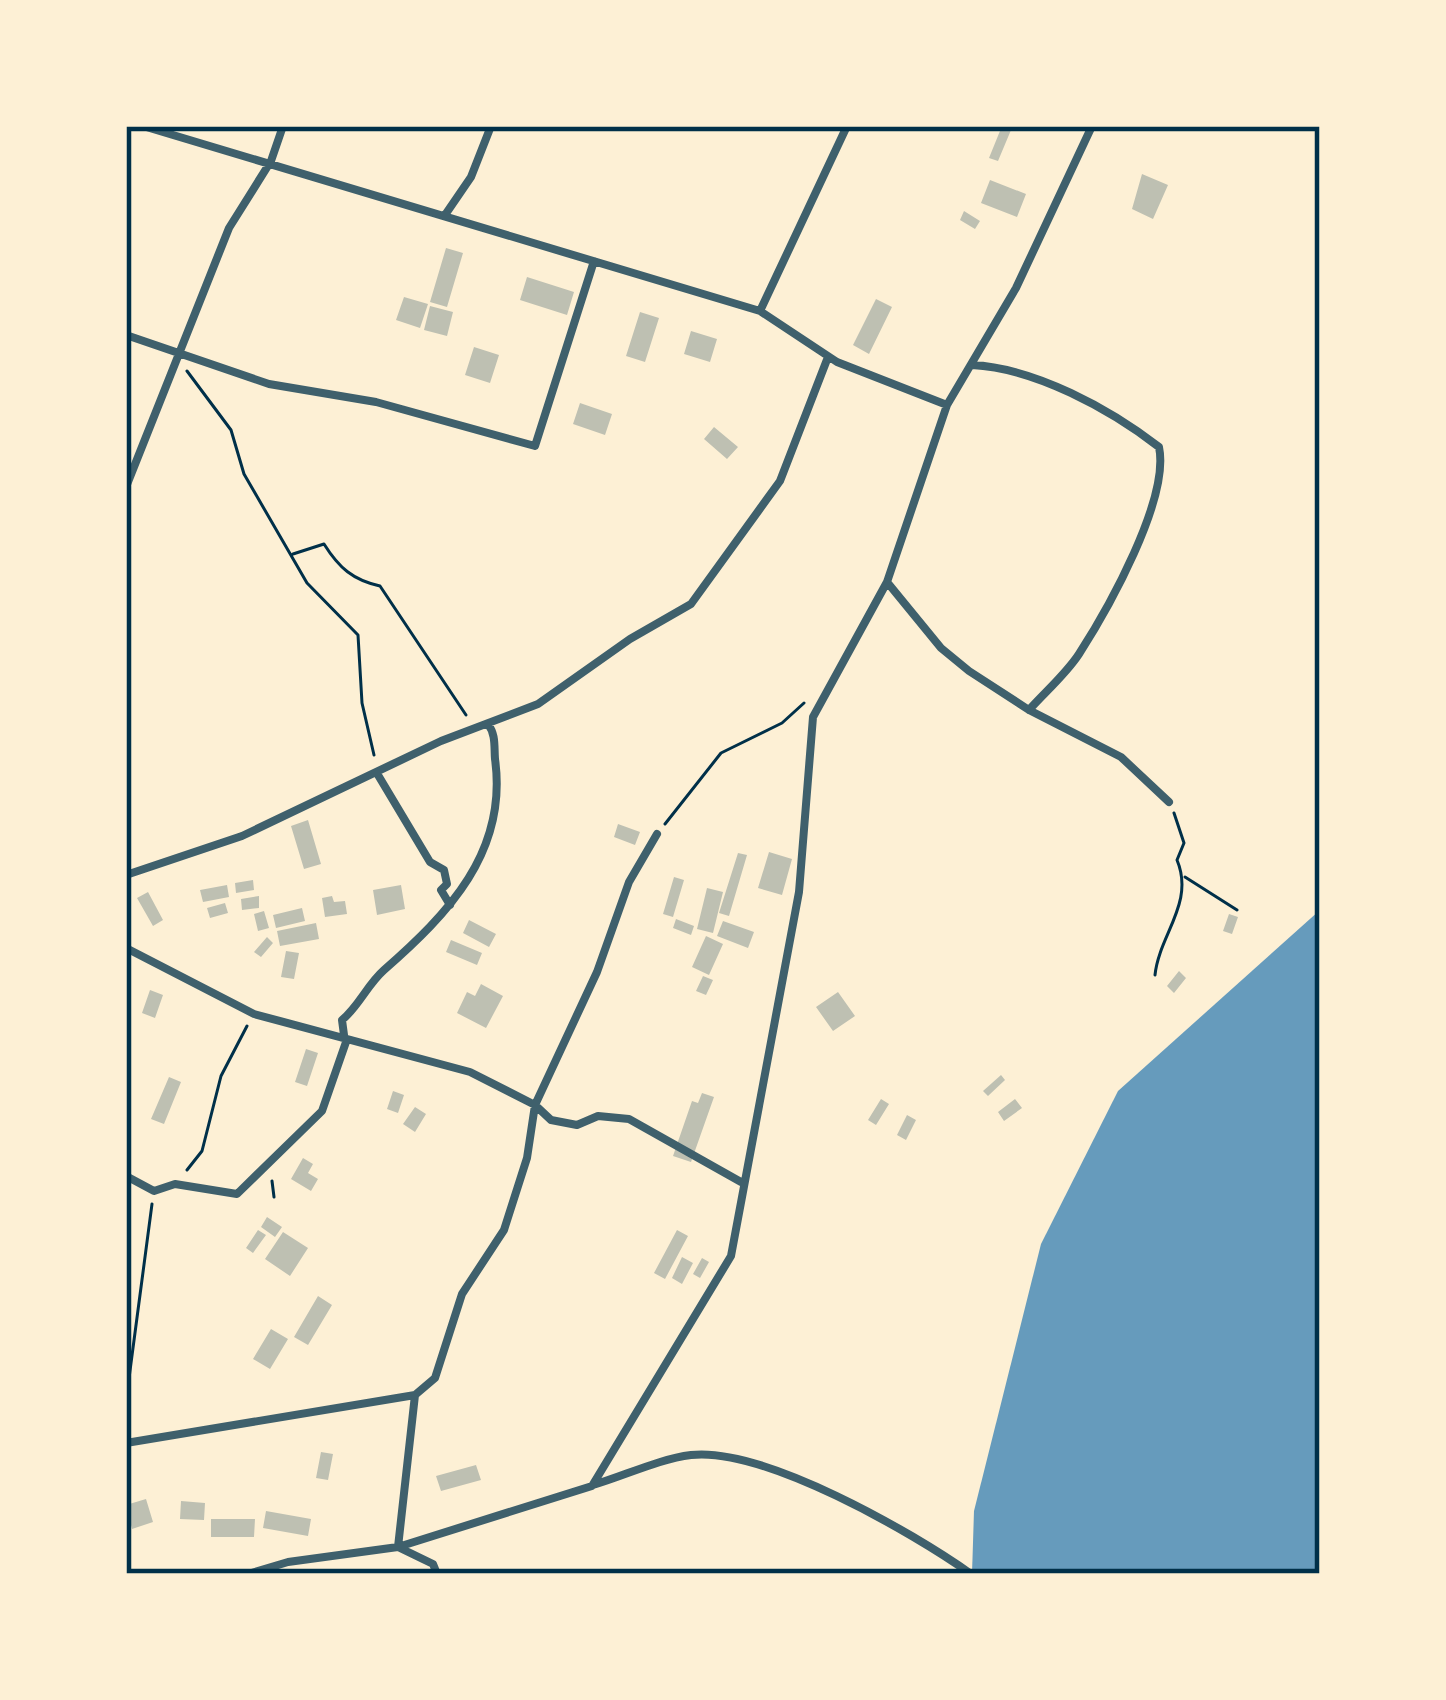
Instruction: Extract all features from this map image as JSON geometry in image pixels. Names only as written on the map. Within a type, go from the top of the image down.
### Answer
[{"type":"street","points":[[143,126],[760,310],[828,357],[947,405]]},
{"type":"street","points":[[126,487],[230,228],[271,161],[283,126]]},
{"type":"street","points":[[445,215],[472,177],[491,126]]},
{"type":"street","points":[[760,310],[847,126]]},
{"type":"street","points":[[592,1486],[731,1256],[741,1182],[799,892],[813,717],[887,582],[947,405],[1016,288],[1092,126]]},
{"type":"street","points":[[126,335],[269,384],[376,402],[535,446],[594,261]]},
{"type":"street","points":[[126,875],[242,836],[441,741],[538,704],[691,604],[780,481],[828,357]]},
{"type":"street","points":[[972,365],[1017,371],[1120,422],[1159,447],[1162,464],[1154,501],[1088,638],[1029,710]]},
{"type":"street","points":[[887,582],[941,648],[1029,710],[1121,757],[1168,802]]},
{"type":"street","points":[[126,1176],[154,1191],[176,1184],[237,1194],[322,1112],[345,1039],[342,1020],[380,973],[417,945],[476,874],[489,837],[498,776],[494,732],[488,724]]},
{"type":"street","points":[[378,775],[430,862],[444,870],[447,884],[441,890],[449,905]]},
{"type":"street","points":[[126,1443],[415,1395],[435,1378],[462,1294],[504,1230],[527,1158],[536,1105],[597,972],[629,882],[657,834]]},
{"type":"street","points":[[126,948],[254,1013],[345,1039],[371,1041],[470,1072],[536,1105],[551,1120],[577,1125],[598,1116],[629,1119],[741,1182]]},
{"type":"street","points":[[398,1547],[415,1395]]},
{"type":"street","points":[[248,1574],[288,1562],[398,1547],[692,1455],[742,1461],[818,1487],[971,1574]]},
{"type":"street","points":[[398,1547],[433,1564],[437,1574]]},
{"type":"path","points":[[177,352],[231,430],[244,474],[307,583],[358,634],[362,703],[378,775]]},
{"type":"path","points":[[292,554],[325,544],[337,564],[359,581],[380,586],[467,718],[488,724]]},
{"type":"path","points":[[657,834],[721,753],[782,723],[812,697]]},
{"type":"path","points":[[1168,802],[1181,828],[1184,843],[1177,860],[1184,875],[1238,910]]},
{"type":"path","points":[[1155,976],[1180,905],[1184,875]]},
{"type":"path","points":[[176,1184],[202,1150],[221,1076],[254,1013]]},
{"type":"path","points":[[267,1168],[274,1197]]},
{"type":"path","points":[[126,1401],[154,1191]]},
{"type":"water","points":[[1320,910],[1320,1574],[972,1574],[974,1511],[1041,1244],[1118,1091]]},
{"type":"building","points":[[1002,126],[1011,130],[998,161],[989,158]]},
{"type":"building","points":[[1142,174],[1168,185],[1153,219],[1132,209]]},
{"type":"building","points":[[990,180],[1026,194],[1017,217],[981,203]]},
{"type":"building","points":[[964,211],[980,221],[975,229],[960,220]]},
{"type":"building","points":[[446,248],[463,253],[447,307],[430,302]]},
{"type":"building","points":[[527,277],[574,292],[567,315],[520,300]]},
{"type":"building","points":[[404,297],[428,304],[420,328],[396,320]]},
{"type":"building","points":[[876,299],[892,307],[869,354],[853,345]]},
{"type":"building","points":[[430,306],[453,312],[447,336],[424,330]]},
{"type":"building","points":[[640,312],[659,318],[645,362],[626,356]]},
{"type":"building","points":[[691,331],[717,339],[710,362],[684,354]]},
{"type":"building","points":[[474,347],[499,355],[490,383],[465,375]]},
{"type":"building","points":[[580,403],[612,414],[605,435],[573,424]]},
{"type":"building","points":[[714,427],[738,447],[727,459],[704,439]]},
{"type":"building","points":[[308,820],[321,864],[304,869],[291,826]]},
{"type":"building","points":[[618,824],[640,832],[635,845],[614,837]]},
{"type":"building","points":[[769,852],[792,859],[782,895],[758,888]]},
{"type":"building","points":[[738,853],[747,855],[729,916],[719,913]]},
{"type":"building","points":[[674,877],[684,880],[673,917],[663,914]]},
{"type":"building","points":[[253,880],[254,890],[236,893],[235,883]]},
{"type":"building","points":[[227,885],[229,897],[203,902],[200,890]]},
{"type":"building","points":[[401,885],[405,909],[377,915],[373,890]]},
{"type":"building","points":[[707,888],[723,892],[713,933],[697,929]]},
{"type":"building","points":[[148,892],[163,920],[153,926],[137,898]]},
{"type":"building","points":[[259,896],[259,908],[242,910],[241,899]]},
{"type":"building","points":[[332,896],[334,902],[345,901],[347,914],[325,917],[322,898]]},
{"type":"building","points":[[225,903],[228,913],[210,918],[207,908]]},
{"type":"building","points":[[302,908],[305,921],[276,928],[273,915]]},
{"type":"building","points":[[264,911],[269,928],[258,931],[254,914]]},
{"type":"building","points":[[1229,914],[1238,917],[1232,934],[1223,931]]},
{"type":"building","points":[[676,919],[694,926],[691,935],[673,928]]},
{"type":"building","points":[[469,920],[496,934],[489,947],[463,933]]},
{"type":"building","points":[[723,921],[754,932],[748,948],[717,936]]},
{"type":"building","points":[[316,923],[319,939],[280,946],[277,931]]},
{"type":"building","points":[[706,936],[723,944],[709,975],[692,967]]},
{"type":"building","points":[[267,937],[273,943],[261,957],[254,952]]},
{"type":"building","points":[[451,940],[482,953],[477,965],[446,952]]},
{"type":"building","points":[[286,951],[299,953],[294,979],[281,977]]},
{"type":"building","points":[[1179,971],[1186,978],[1174,993],[1167,986]]},
{"type":"building","points":[[703,976],[713,980],[706,995],[696,991]]},
{"type":"building","points":[[481,984],[503,996],[486,1028],[457,1013],[467,992],[475,996]]},
{"type":"building","points":[[150,990],[163,995],[155,1018],[142,1013]]},
{"type":"building","points":[[838,992],[855,1016],[833,1031],[816,1007]]},
{"type":"building","points":[[306,1049],[318,1053],[307,1086],[295,1082]]},
{"type":"building","points":[[1001,1075],[1005,1080],[988,1096],[983,1091]]},
{"type":"building","points":[[169,1077],[181,1082],[164,1124],[151,1119]]},
{"type":"building","points":[[393,1091],[404,1095],[398,1113],[387,1109]]},
{"type":"building","points":[[702,1093],[714,1097],[691,1162],[673,1156],[692,1101],[698,1103]]},
{"type":"building","points":[[881,1099],[889,1104],[876,1125],[868,1120]]},
{"type":"building","points":[[1015,1099],[1022,1108],[1004,1121],[998,1112]]},
{"type":"building","points":[[415,1107],[426,1114],[415,1132],[403,1124]]},
{"type":"building","points":[[907,1115],[916,1120],[906,1140],[897,1135]]},
{"type":"building","points":[[303,1158],[313,1164],[308,1173],[318,1179],[311,1191],[291,1179]]},
{"type":"building","points":[[267,1217],[282,1227],[275,1237],[261,1227]]},
{"type":"building","points":[[258,1230],[266,1235],[253,1253],[246,1248]]},
{"type":"building","points":[[677,1230],[688,1236],[665,1279],[654,1273]]},
{"type":"building","points":[[283,1232],[308,1248],[290,1276],[265,1259]]},
{"type":"building","points":[[682,1257],[693,1263],[682,1284],[672,1278]]},
{"type":"building","points":[[702,1258],[709,1262],[700,1278],[693,1274]]},
{"type":"building","points":[[318,1296],[332,1305],[308,1345],[294,1337]]},
{"type":"building","points":[[271,1329],[288,1339],[270,1369],[253,1359]]},
{"type":"building","points":[[321,1452],[333,1454],[328,1480],[316,1478]]},
{"type":"building","points":[[476,1465],[481,1480],[441,1491],[436,1476]]},
{"type":"building","points":[[146,1499],[153,1522],[132,1529],[126,1505]]},
{"type":"building","points":[[181,1501],[205,1503],[204,1520],[180,1519]]},
{"type":"building","points":[[266,1511],[311,1519],[308,1536],[263,1528]]},
{"type":"building","points":[[211,1519],[255,1519],[254,1537],[211,1537]]}]
